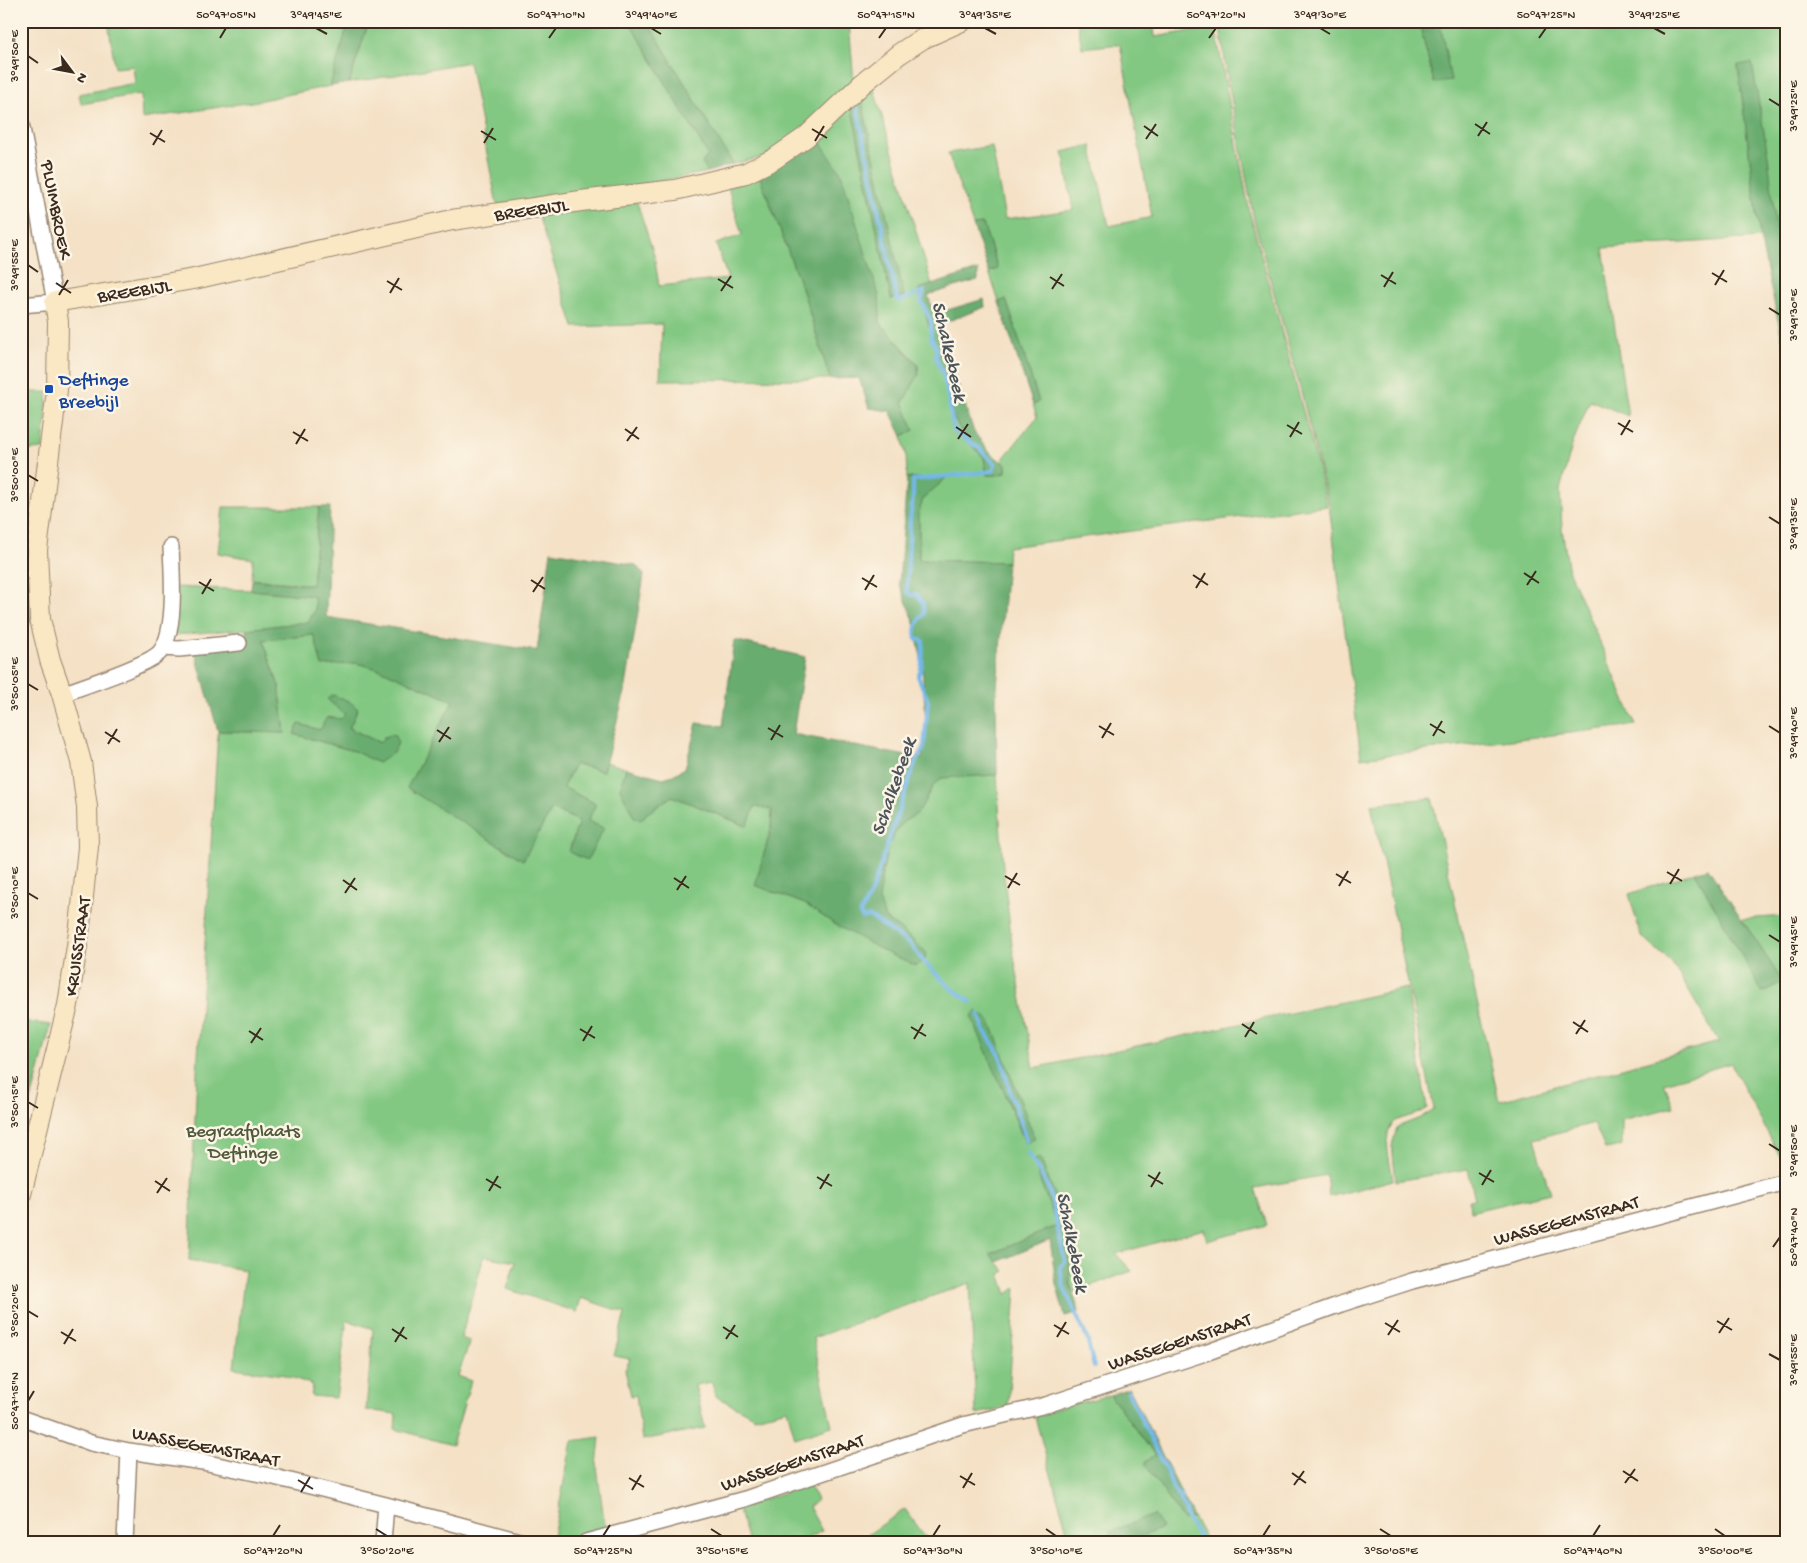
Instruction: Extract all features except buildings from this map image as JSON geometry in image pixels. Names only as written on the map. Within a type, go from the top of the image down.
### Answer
[{"type":"street","name":"BREEBIJL","points":[[55,302],[194,279],[452,220],[580,201],[675,190],[746,173],[774,159],[806,137],[862,84],[899,54],[922,39],[962,21]]},
{"type":"street","name":"PLUIMBROEK","points":[[21,123],[55,302]]},
{"type":"street","points":[[21,305],[55,302]]},
{"type":"street","name":"KRUISSTRAAT","points":[[21,1194],[68,1005],[80,926],[88,847],[87,807],[81,762],[62,694],[50,660],[40,619],[37,550],[57,390],[58,322],[55,302]]},
{"type":"street","points":[[62,694],[148,660],[163,648],[170,630],[171,547]]},
{"type":"street","points":[[163,648],[179,649],[239,643]]},
{"type":"street","name":"WASSEGEMSTRAAT","points":[[586,1542],[746,1499],[963,1425],[1046,1405],[1208,1352],[1341,1304],[1412,1281],[1786,1182]]},
{"type":"street","name":"WASSEGEMSTRAAT","points":[[21,1418],[91,1443],[203,1462],[270,1476],[523,1542]]},
{"type":"street","points":[[125,1542],[130,1451]]},
{"type":"street","points":[[383,1542],[386,1505]]},
{"type":"green space","points":[[108,21],[349,21],[330,86],[252,102],[142,119],[141,94],[81,104],[79,94],[135,83],[133,66],[115,68]]},
{"type":"green space","points":[[349,21],[369,21],[349,83],[330,86]]},
{"type":"green space","points":[[369,21],[630,21],[709,155],[702,163],[708,172],[635,186],[497,205],[469,62],[349,83]]},
{"type":"green space","points":[[629,21],[647,21],[733,164],[708,172],[702,163],[708,155]]},
{"type":"green space","points":[[647,21],[849,21],[854,84],[769,156],[733,164]]},
{"type":"green space","points":[[1077,21],[1164,21],[1165,24],[1154,27],[1155,37],[1215,27],[1250,214],[1327,506],[1008,547],[1007,562],[919,560],[919,512],[923,499],[947,477],[907,478],[906,454],[902,436],[914,430],[903,402],[919,374],[918,364],[880,323],[879,296],[816,136],[851,105],[891,299],[904,296],[861,97],[873,86],[932,285],[919,289],[954,419],[968,442],[984,458],[987,475],[998,475],[1006,472],[1006,465],[1002,460],[1037,417],[1033,405],[1039,402],[1006,300],[999,302],[989,272],[998,268],[983,224],[973,225],[948,153],[992,146],[1005,219],[1073,210],[1063,152],[1091,145],[1109,226],[1152,217],[1120,44],[1082,48]]},
{"type":"green space","points":[[1219,21],[1401,21],[1401,23],[1420,26],[1434,82],[1440,23],[1442,21],[1786,21],[1786,286],[1738,66],[1760,238],[1603,248],[1628,416],[1590,400],[1573,442],[1560,490],[1562,529],[1569,572],[1636,725],[1361,758],[1329,505],[1302,395],[1254,220],[1228,81]]},
{"type":"green space","points":[[1401,21],[1442,21],[1440,23],[1451,81],[1434,83],[1420,26],[1401,23]]},
{"type":"green space","points":[[1752,63],[1768,156],[1780,264],[1786,286],[1786,357],[1760,238],[1738,65]]},
{"type":"green space","points":[[861,97],[904,296],[891,299],[851,105]]},
{"type":"green space","points":[[816,136],[841,173],[879,296],[880,323],[917,364],[919,374],[903,402],[914,430],[902,436],[890,411],[869,408],[859,378],[830,379],[803,291],[760,177]]},
{"type":"green space","points":[[760,177],[803,291],[830,379],[660,380],[662,324],[574,327],[538,215],[637,202],[654,255],[659,286],[728,279],[716,244],[742,235],[728,187]]},
{"type":"green space","points":[[983,224],[998,269],[989,272],[973,225]]},
{"type":"green space","points":[[978,270],[978,280],[928,295],[934,314],[984,299],[985,307],[938,325],[974,432],[990,453],[1006,465],[1006,472],[998,475],[987,475],[984,458],[968,442],[954,419],[919,289]]},
{"type":"green space","points":[[1006,299],[1039,402],[1033,405],[999,302]]},
{"type":"green space","points":[[21,392],[48,392],[43,449],[21,451]]},
{"type":"green space","points":[[947,477],[923,499],[919,512],[919,560],[1007,562],[996,700],[997,775],[941,778],[933,786],[918,813],[903,822],[888,847],[882,873],[879,900],[885,919],[900,929],[926,952],[925,959],[916,966],[889,954],[836,925],[805,904],[755,885],[771,829],[772,810],[755,806],[747,826],[672,796],[646,814],[641,820],[634,817],[620,789],[626,768],[663,778],[685,768],[697,723],[723,726],[734,640],[805,657],[793,734],[922,759],[926,725],[922,662],[913,618],[899,583],[907,478]]},
{"type":"green space","points":[[223,507],[319,507],[312,585],[252,579],[253,559],[218,553]]},
{"type":"green space","points":[[319,507],[330,507],[326,617],[537,651],[551,551],[636,565],[644,575],[625,692],[603,771],[575,764],[563,787],[596,804],[588,821],[604,828],[587,860],[569,852],[579,821],[552,809],[523,860],[407,788],[453,701],[382,670],[356,663],[322,666],[314,635],[263,640],[279,685],[285,733],[218,731],[194,648],[247,637],[247,629],[308,622],[315,610],[314,596],[251,590],[252,580],[312,585]]},
{"type":"green space","points":[[29,580],[31,622],[21,623],[21,581]]},
{"type":"green space","points":[[174,587],[251,590],[314,596],[315,610],[308,622],[174,635]]},
{"type":"green space","name":"Begraafplaats Deftinge","points":[[314,635],[322,665],[356,663],[382,670],[453,701],[407,788],[523,860],[552,809],[579,821],[569,852],[587,859],[588,821],[595,804],[563,787],[575,764],[603,771],[605,762],[626,768],[620,789],[641,820],[646,814],[672,796],[746,826],[755,806],[772,810],[771,829],[756,885],[805,904],[836,925],[900,929],[885,919],[879,900],[882,873],[888,847],[895,833],[903,822],[918,813],[933,786],[941,778],[997,775],[1003,867],[1012,945],[1034,1068],[1407,988],[1427,1108],[1417,1114],[1398,1120],[1392,1124],[1389,1130],[1388,1147],[1393,1180],[1329,1197],[1326,1175],[1255,1188],[1267,1225],[1207,1241],[1204,1229],[1116,1254],[1132,1271],[1073,1292],[1070,1283],[1069,1240],[1056,1198],[1057,1226],[990,1254],[1005,1271],[1000,1274],[1007,1294],[1016,1288],[1008,1407],[976,1414],[970,1283],[813,1338],[832,1426],[795,1438],[787,1409],[755,1417],[715,1396],[712,1382],[695,1385],[705,1428],[642,1440],[636,1395],[631,1396],[625,1370],[630,1359],[614,1356],[625,1313],[581,1298],[577,1312],[507,1289],[515,1262],[484,1256],[461,1338],[470,1341],[458,1376],[471,1381],[452,1445],[395,1429],[396,1414],[366,1410],[373,1329],[347,1320],[336,1398],[311,1396],[313,1385],[285,1375],[234,1368],[245,1270],[189,1260],[197,1073],[218,731],[285,733],[279,685],[263,640]],"holes":[[[333,695],[358,709],[349,728],[380,743],[378,762],[354,751],[294,734],[299,724],[320,730],[341,719],[345,715],[328,699]],[[998,1077],[1034,1139],[1025,1143]]]},
{"type":"green space","points":[[333,695],[349,701],[358,709],[349,728],[380,743],[384,737],[394,734],[398,743],[393,753],[378,763],[354,751],[294,734],[299,724],[320,730],[327,717],[341,719],[345,715],[327,699]]},
{"type":"green space","points":[[1432,798],[1499,1101],[1719,1042],[1672,963],[1641,936],[1629,894],[1695,872],[1763,992],[1782,982],[1742,919],[1786,916],[1786,1009],[1782,1013],[1786,1019],[1786,1168],[1731,1063],[1664,1083],[1674,1107],[1622,1120],[1622,1146],[1605,1149],[1594,1123],[1534,1139],[1550,1193],[1470,1212],[1469,1200],[1475,1199],[1468,1169],[1396,1181],[1392,1146],[1397,1127],[1420,1118],[1434,1109],[1371,804]]},
{"type":"green space","points":[[1708,868],[1783,982],[1762,992],[1695,872]]},
{"type":"green space","points":[[977,1011],[990,1021],[1035,1139],[1026,1143],[971,1016]]},
{"type":"green space","points":[[21,1021],[51,1025],[21,1138]]},
{"type":"green space","points":[[1040,1158],[1056,1198],[1069,1240],[1070,1283],[1079,1312],[1065,1316],[1056,1284],[1050,1240],[997,1262],[990,1254],[1057,1226],[1033,1161]]},
{"type":"green space","points":[[1129,1388],[1193,1517],[1183,1520],[1144,1463],[1155,1455],[1110,1395]]},
{"type":"green space","points":[[1110,1395],[1155,1455],[1145,1462],[1183,1520],[1193,1517],[1207,1542],[1133,1542],[1110,1532],[1114,1542],[1070,1542],[1034,1414]]},
{"type":"green space","points":[[600,1437],[597,1466],[605,1529],[552,1542],[572,1441]]},
{"type":"green space","points":[[809,1484],[817,1500],[809,1507],[822,1531],[800,1542],[748,1542],[738,1508]]},
{"type":"green space","points":[[905,1509],[929,1542],[857,1542]]},
{"type":"green space","points":[[1153,1515],[1162,1528],[1132,1540],[1133,1542],[1114,1542],[1110,1532]]},
{"type":"waterway","name":"Schalkebeek","points":[[857,107],[897,299],[900,301],[924,291],[921,301],[931,321],[931,338],[936,347],[936,358],[944,377],[954,431],[980,449],[995,464],[993,471],[913,480],[907,587],[908,593],[916,594],[923,603],[924,614],[915,632],[916,639],[923,641],[922,663],[918,676],[928,701],[924,748],[915,763],[871,893],[860,914],[862,918],[870,917],[910,944],[924,962],[951,988],[971,1002]]},
{"type":"waterway","name":"Schalkebeek","points":[[979,1014],[984,1030],[1000,1055],[1026,1141]]},
{"type":"waterway","name":"Schalkebeek","points":[[1028,1153],[1049,1189],[1065,1262],[1060,1267],[1064,1288],[1087,1338],[1094,1367]]},
{"type":"waterway","name":"Schalkebeek","points":[[1128,1392],[1168,1474],[1173,1489],[1178,1495],[1182,1496],[1181,1501],[1186,1510],[1185,1515],[1204,1542]]},
{"type":"place","name":"Deftinge Breebijl","points":[[49,389]]}]
